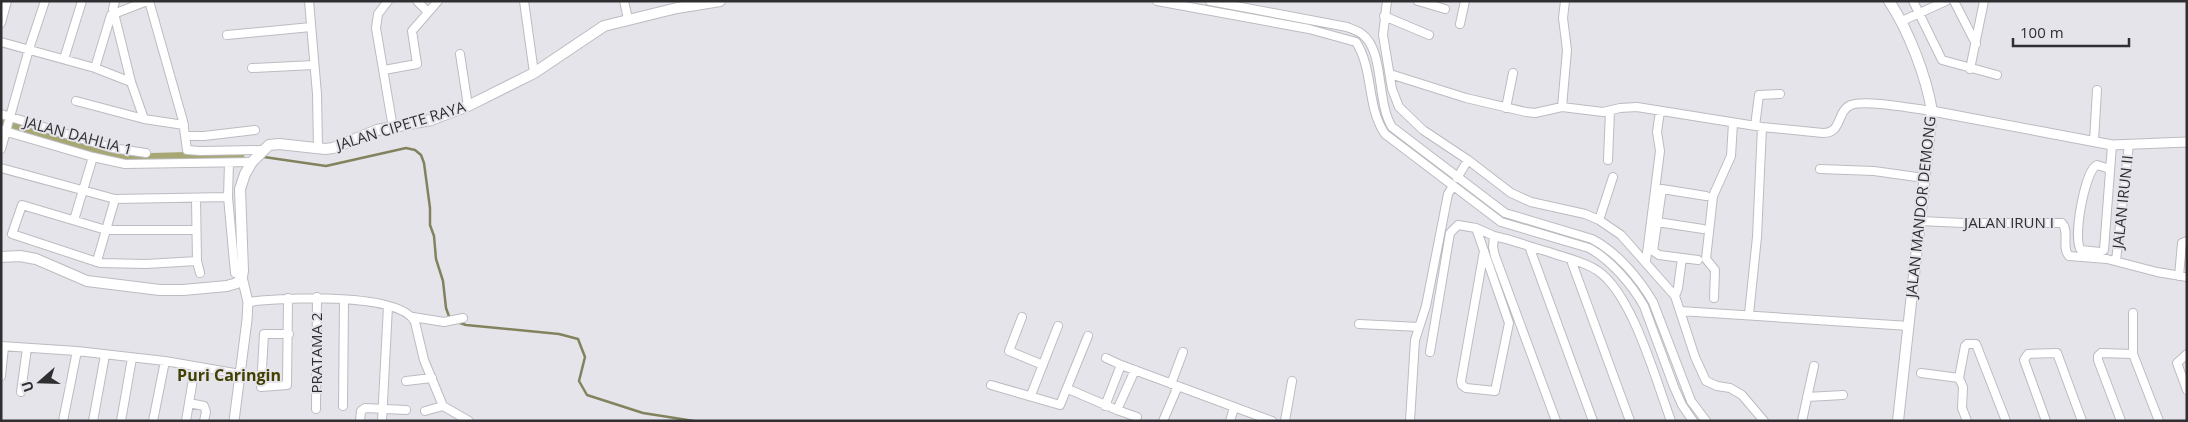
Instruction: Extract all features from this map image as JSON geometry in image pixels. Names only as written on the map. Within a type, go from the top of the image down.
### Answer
[{"type":"main road","name":"JALAN CIPETE RAYA","points":[[263,150],[273,144],[333,148],[378,130],[425,122],[468,106],[534,73],[562,56],[598,29],[628,19],[695,3],[720,1]]},
{"type":"main road","name":"JALAN MANDOR DEMONG","points":[[1890,1],[1902,21],[1924,80],[1932,111],[1898,421]]},
{"type":"main road","points":[[1,257],[20,256],[36,259],[87,280],[160,290],[227,286],[237,283],[243,256],[240,188],[244,174],[263,150]]},
{"type":"street","points":[[1,149],[29,49],[45,1]]},
{"type":"street","points":[[64,59],[82,1]]},
{"type":"street","points":[[115,1],[112,6],[131,82],[144,118]]},
{"type":"street","points":[[95,68],[108,22],[114,13],[148,1],[184,125],[187,150],[263,150]]},
{"type":"street","points":[[309,1],[318,148]]},
{"type":"street","points":[[388,1],[378,14],[376,28],[393,128]]},
{"type":"street","points":[[417,1],[428,12]]},
{"type":"street","points":[[384,70],[417,64],[412,31],[438,1]]},
{"type":"street","points":[[524,1],[534,73]]},
{"type":"street","points":[[624,1],[628,19]]},
{"type":"street","points":[[1157,1],[1309,29],[1356,42],[1363,53],[1368,69],[1373,108],[1379,125],[1385,134],[1501,222],[1583,246],[1600,254],[1636,293],[1644,306],[1682,406],[1693,421]]},
{"type":"street","points":[[1210,1],[1348,27],[1363,34],[1372,48],[1378,67],[1383,106],[1392,127],[1505,213],[1586,237],[1605,246],[1644,287],[1653,302],[1691,401],[1706,421]]},
{"type":"street","points":[[1378,1],[1387,3],[1383,35],[1395,98],[1399,107],[1428,134],[1468,160],[1504,189],[1521,198],[1565,208],[1599,220],[1622,235],[1675,296],[1695,357],[1706,381],[1716,386],[1730,388],[1742,394],[1764,421]]},
{"type":"street","points":[[1418,1],[1446,9]]},
{"type":"street","points":[[1460,24],[1465,1]]},
{"type":"street","points":[[1562,107],[1567,50],[1563,18],[1565,1]]},
{"type":"street","points":[[1913,1],[1942,60],[1997,75]]},
{"type":"street","points":[[1902,21],[1946,1]]},
{"type":"street","points":[[1954,1],[1976,45]]},
{"type":"street","points":[[1970,68],[1984,1]]},
{"type":"street","points":[[1,23],[4,5]]},
{"type":"street","points":[[1384,16],[1429,35]]},
{"type":"street","points":[[1309,29],[1311,20]]},
{"type":"street","points":[[227,35],[311,26]]},
{"type":"street","points":[[1,42],[95,68],[131,82]]},
{"type":"street","points":[[460,54],[468,106]]},
{"type":"street","points":[[252,68],[314,65]]},
{"type":"street","points":[[1506,108],[1513,73]]},
{"type":"street","points":[[1390,74],[1506,108],[1535,113],[1562,107],[1593,112],[1610,111],[1624,107],[1758,126],[1829,133],[1838,127],[1847,107],[1856,104],[1883,105],[1932,111],[2112,145],[2187,142]]},
{"type":"street","points":[[2094,141],[2096,90]]},
{"type":"street","points":[[1749,314],[1757,237],[1759,96],[1780,94]]},
{"type":"street","points":[[76,101],[144,118],[184,125]]},
{"type":"street","points":[[1608,160],[1610,111]]},
{"type":"street","points":[[1646,261],[1660,151],[1657,132],[1660,111]]},
{"type":"street","points":[[1,114],[7,125],[93,157],[132,164],[252,162]]},
{"type":"street","points":[[1714,298],[1715,270],[1706,259],[1711,208],[1716,188],[1731,156],[1733,122]]},
{"type":"street","name":"JALAN DAHLIA 1","points":[[7,125],[112,148],[146,153]]},
{"type":"street","points":[[186,136],[204,136],[255,130]]},
{"type":"street","name":"JALAN IRUN II","points":[[2116,261],[2129,144]]},
{"type":"street","points":[[2110,168],[2098,165],[2091,170],[2082,200],[2078,241],[2081,250],[2100,252],[2104,250],[2112,145]]},
{"type":"street","points":[[74,220],[93,157]]},
{"type":"street","points":[[1458,178],[1468,160]]},
{"type":"street","points":[[229,163],[228,197],[238,275],[248,302],[234,421]]},
{"type":"street","points":[[1,168],[115,199],[228,197]]},
{"type":"street","points":[[1820,170],[1874,171],[1924,178]]},
{"type":"street","points":[[1599,220],[1613,177]]},
{"type":"street","points":[[1410,421],[1413,355],[1426,306],[1448,194],[1452,186]]},
{"type":"street","points":[[1698,260],[1659,255],[1653,251],[1662,190],[1706,196]]},
{"type":"street","points":[[196,198],[196,230],[200,273]]},
{"type":"street","points":[[97,260],[115,199]]},
{"type":"street","points":[[196,230],[106,230],[22,205],[12,234],[97,260],[100,263],[146,264],[198,261]]},
{"type":"street","name":"JALAN IRUN I","points":[[1920,221],[2062,224],[2065,230],[2065,250],[2069,256],[2116,261],[2183,276]]},
{"type":"street","points":[[1657,222],[1703,229]]},
{"type":"street","points":[[1430,352],[1450,233],[1458,225],[1476,228],[1494,236],[1514,240],[1572,260],[1600,272],[1622,298],[1632,316],[1670,421]]},
{"type":"street","points":[[1476,228],[1484,251],[1509,323],[1495,391],[1466,388],[1462,385],[1484,251]]},
{"type":"street","points":[[1494,236],[1493,247],[1495,256],[1556,421]]},
{"type":"street","points":[[1583,246],[1586,237]]},
{"type":"street","points":[[2183,276],[2182,243],[2187,241]]},
{"type":"street","points":[[1529,246],[1593,421]]},
{"type":"street","points":[[1675,296],[1678,288],[1682,258]]},
{"type":"street","points":[[1572,260],[1630,421]]},
{"type":"street","points":[[248,302],[317,297],[388,306],[401,309],[413,317],[444,322],[463,318]]},
{"type":"street","name":"PRATAMA 2","points":[[316,409],[317,297]]},
{"type":"street","points":[[288,298],[289,334],[287,385],[261,387],[264,334],[289,334]]},
{"type":"street","points":[[343,406],[344,300]]},
{"type":"street","points":[[382,421],[388,306]]},
{"type":"street","points":[[1680,311],[1749,314],[1909,326]]},
{"type":"street","points":[[2133,313],[2133,354],[2159,421]]},
{"type":"street","points":[[413,317],[424,360],[444,406],[465,420]]},
{"type":"street","points":[[1022,317],[1010,351],[1043,365]]},
{"type":"street","points":[[1509,323],[1518,320]]},
{"type":"street","points":[[1359,324],[1419,327]]},
{"type":"street","points":[[1031,395],[1058,326]]},
{"type":"street","points":[[991,385],[1031,395],[1060,405],[1088,336]]},
{"type":"street","points":[[1657,341],[1666,338]]},
{"type":"street","points":[[1967,421],[1962,408],[1963,387],[1959,378],[1967,344],[1976,344],[2006,421]]},
{"type":"street","points":[[1,376],[3,346],[164,361],[240,374]]},
{"type":"street","points":[[21,392],[28,348]]},
{"type":"street","points":[[64,421],[77,352]]},
{"type":"street","points":[[1163,421],[1183,352]]},
{"type":"street","points":[[2046,421],[2024,360],[2028,354],[2057,353],[2082,421]]},
{"type":"street","points":[[2121,421],[2098,356],[2101,354],[2133,354]]},
{"type":"street","points":[[2187,354],[2177,363],[2187,390]]},
{"type":"street","points":[[93,421],[105,355]]},
{"type":"street","points":[[121,421],[132,358]]},
{"type":"street","points":[[1106,358],[1272,421]]},
{"type":"street","points":[[153,421],[164,361]]},
{"type":"street","points":[[1105,406],[1121,365]]},
{"type":"street","points":[[1802,421],[1814,366]]},
{"type":"street","points":[[186,421],[195,367]]},
{"type":"street","points":[[1117,410],[1135,370]]},
{"type":"street","points":[[1921,373],[1959,378]]},
{"type":"street","points":[[406,381],[432,378]]},
{"type":"street","points":[[1285,421],[1292,381]]},
{"type":"street","points":[[1068,389],[1105,406],[1137,417]]},
{"type":"street","points":[[1807,396],[1843,395]]},
{"type":"street","points":[[189,403],[204,406],[206,412],[204,421]]},
{"type":"street","points":[[425,411],[444,406]]},
{"type":"street","points":[[1230,421],[1234,408]]},
{"type":"street","points":[[360,421],[362,409],[406,410]]},
{"type":"waterway","points":[[1,120],[117,156],[134,158],[240,155]]},
{"type":"waterway","points":[[264,157],[326,166],[406,148],[415,150],[421,155],[424,163],[430,208],[430,225],[434,236],[436,259],[443,281],[446,308],[450,319]]},
{"type":"waterway","points":[[457,322],[466,325],[559,334],[578,339],[585,357],[579,381],[587,395],[643,413],[694,421]]},
{"type":"district","name":"Puri Caringin","points":[[229,375]]}]
